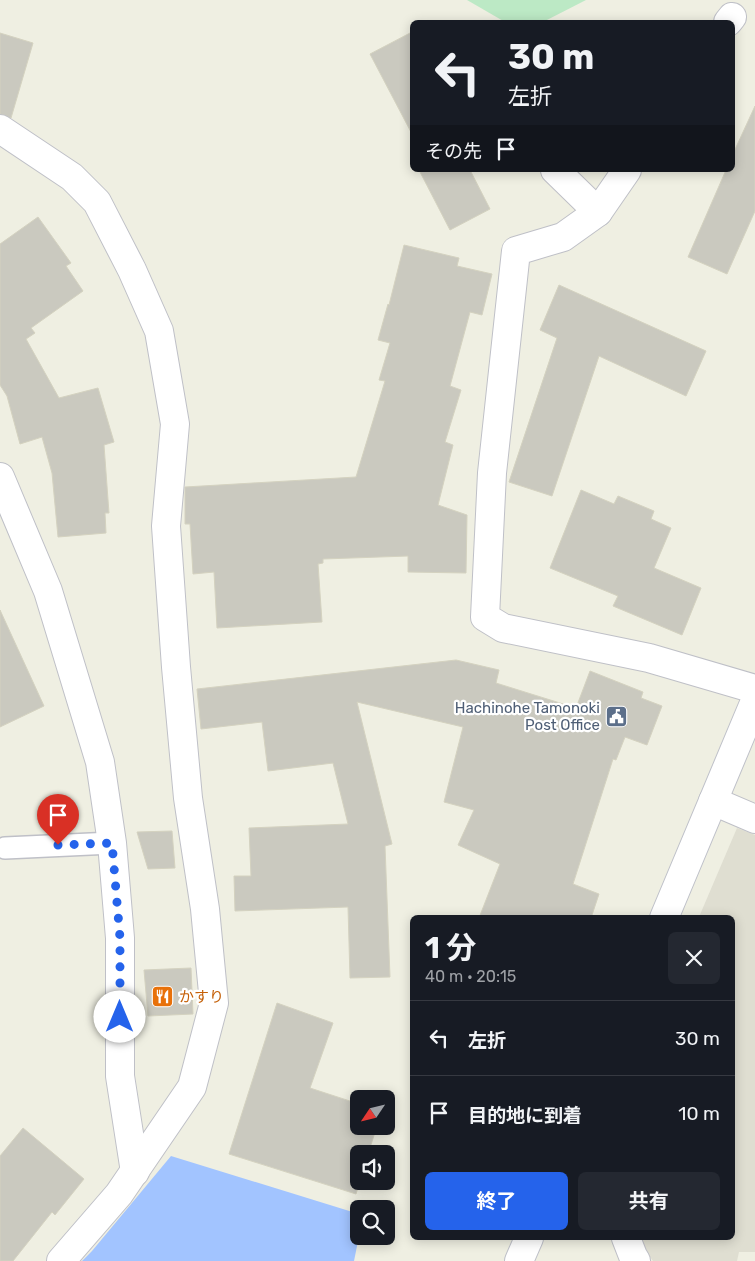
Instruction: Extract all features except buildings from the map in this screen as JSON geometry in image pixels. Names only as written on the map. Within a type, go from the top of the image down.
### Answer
[{"type":"street","points":[[0,129],[72,177],[97,202],[132,270],[158,330],[175,424],[166,535],[188,798],[205,909],[214,1002],[192,1087],[119,1194],[61,1261]]},
{"type":"street","points":[[556,172],[598,212]]},
{"type":"street","points":[[626,172],[598,212],[563,237],[516,251],[492,473],[485,617],[503,628],[649,658],[755,689]]},
{"type":"street","points":[[0,477],[48,591],[100,762],[112,843],[120,938],[120,1076],[135,1172]]},
{"type":"street","points":[[665,915],[755,701]]},
{"type":"street","points":[[713,801],[755,819]]},
{"type":"street","points":[[519,1261],[528,1240]]},
{"type":"street","points":[[627,1240],[636,1261]]},
{"type":"lane","points":[[5,848],[112,843]]},
{"type":"shaded area","points":[[737,828],[755,835],[755,1252],[739,1252],[737,1261],[653,1261],[640,1240],[735,1240],[735,915],[700,915]]},
{"type":"green space","points":[[467,0],[586,0],[547,20],[502,20]]},
{"type":"water","points":[[171,1156],[350,1211],[350,1245],[357,1245],[354,1261],[82,1261]]},
{"type":"place","name":"Hachinohe Tamonoki Post Office","points":[[616,717]]},
{"type":"place","name":"かすり","points":[[163,997]]},
{"type":"route","points":[[58,845],[112,843],[120,938],[120,1017]]}]
